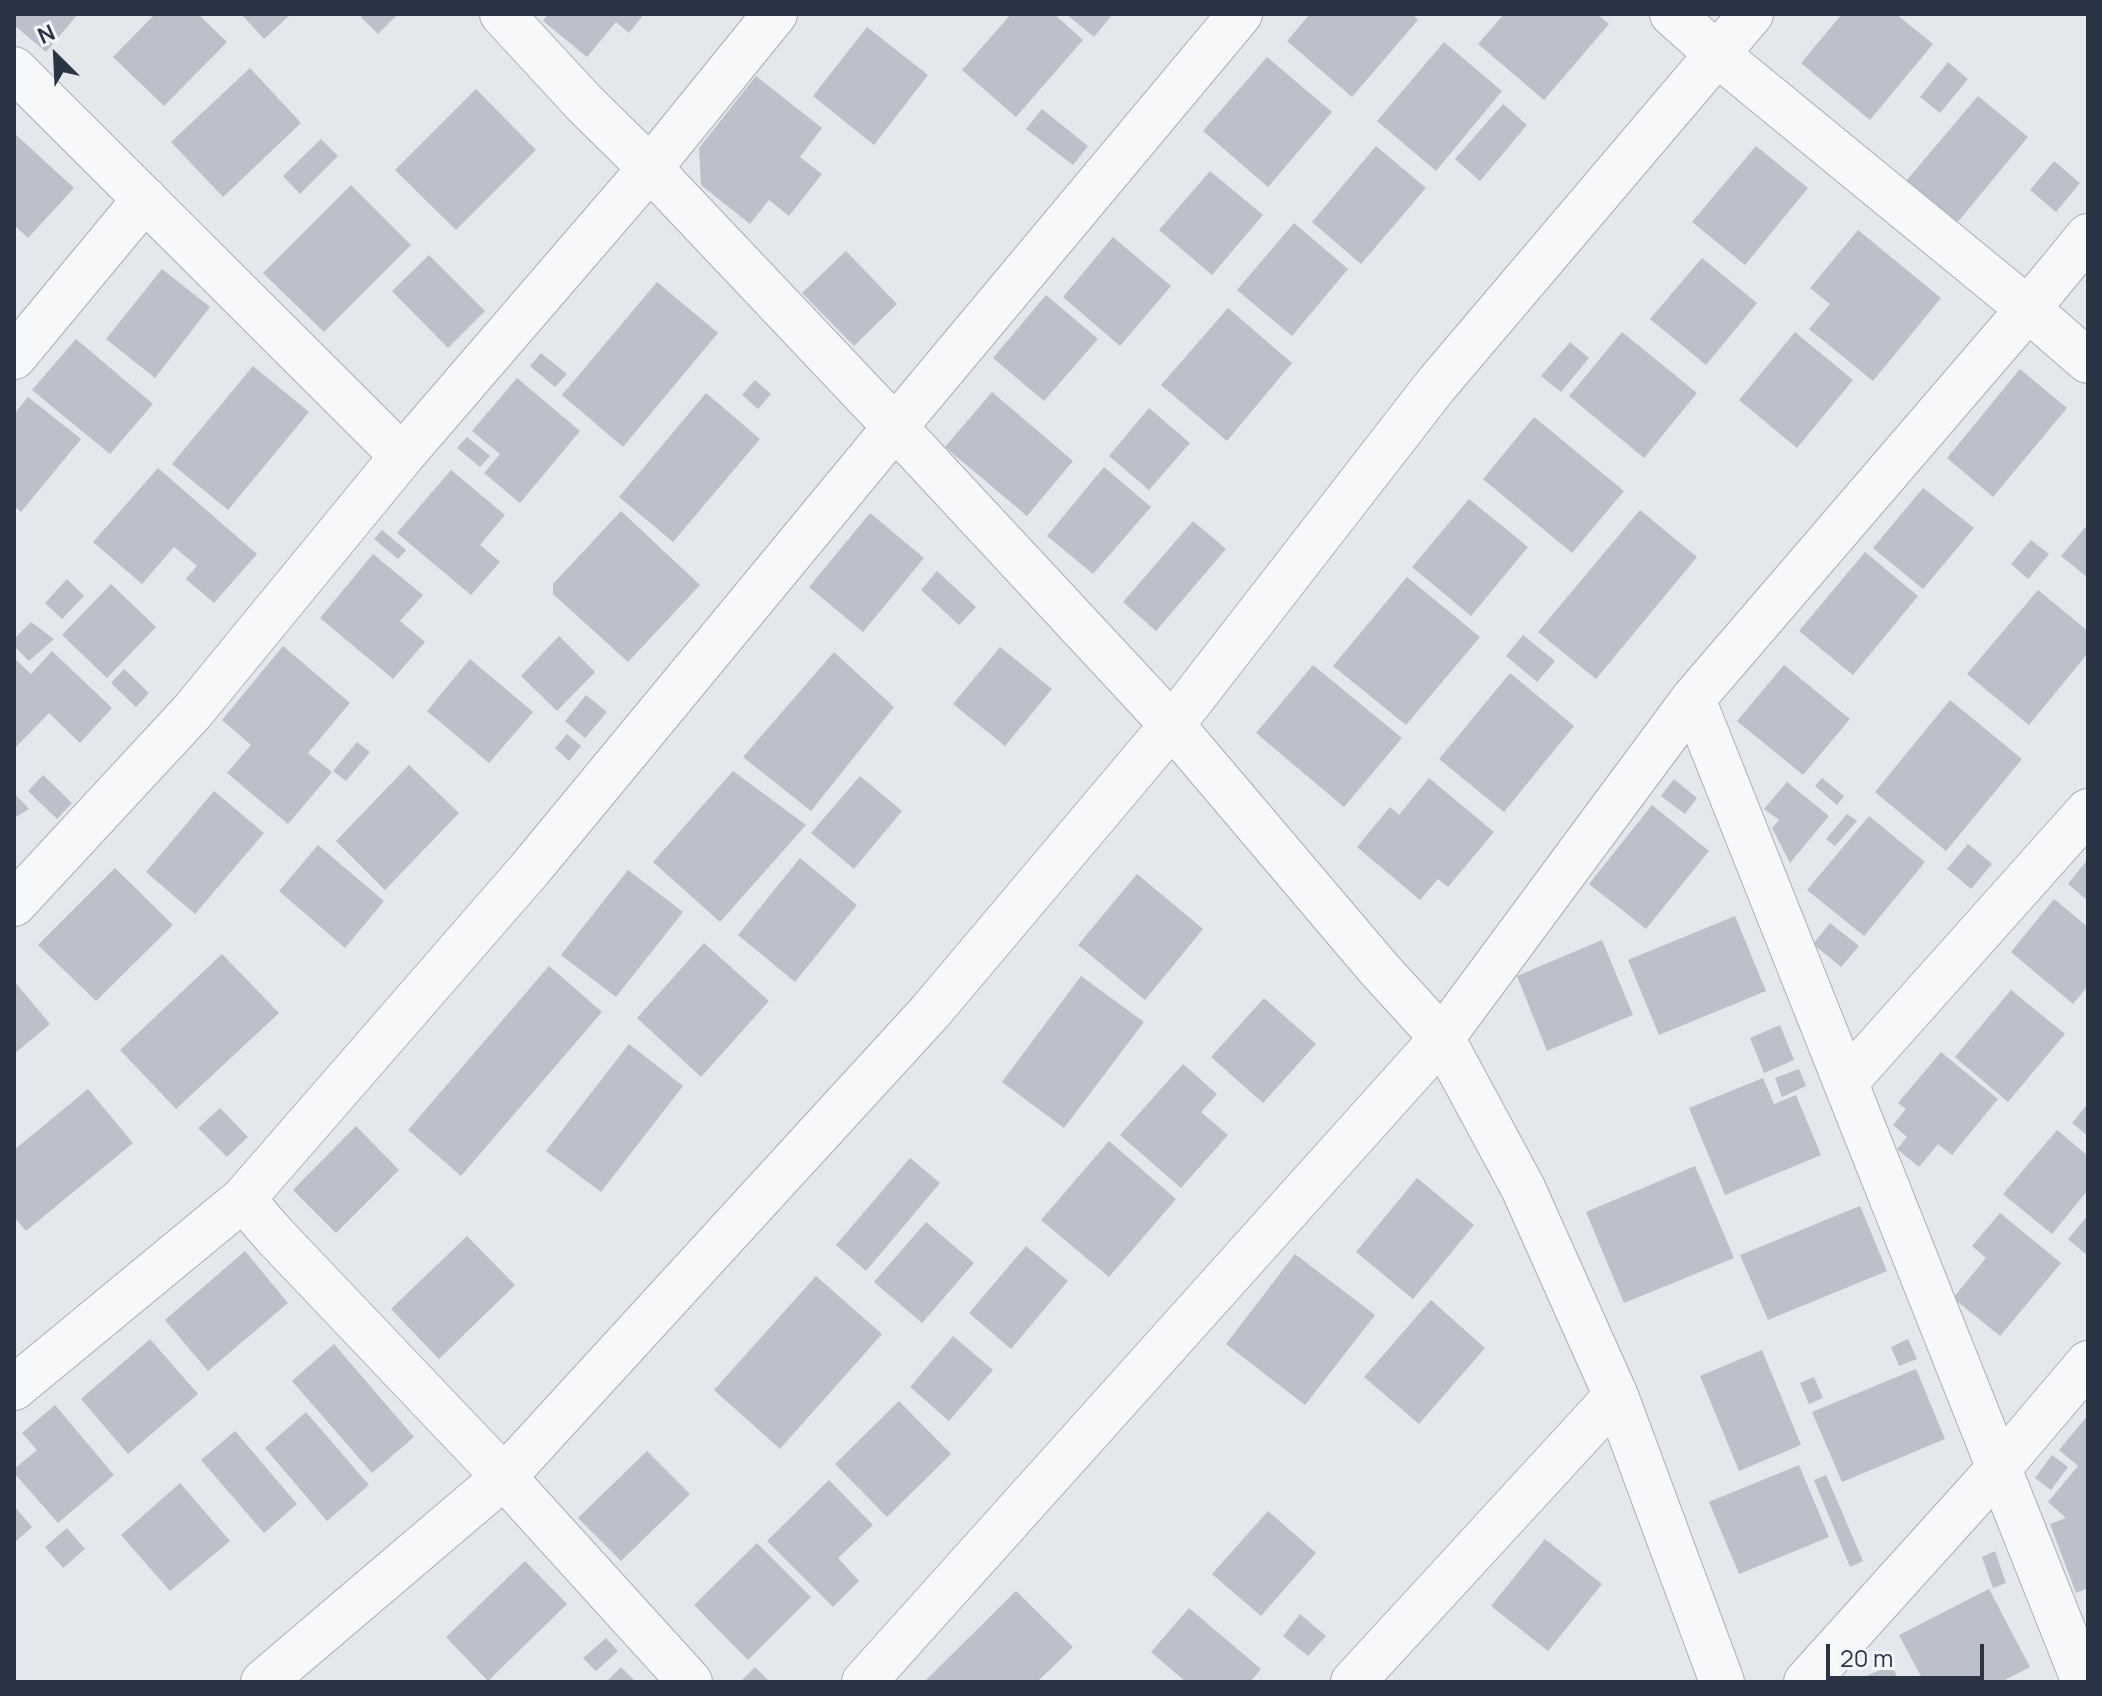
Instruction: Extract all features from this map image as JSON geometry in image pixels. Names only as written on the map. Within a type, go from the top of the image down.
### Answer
[{"type":"street","points":[[502,14],[895,427],[1172,725],[1379,969],[1442,1038],[1523,1188],[1616,1396],[1722,1682]]},
{"type":"street","points":[[14,904],[192,712],[402,456],[650,168],[775,14]]},
{"type":"street","points":[[14,1388],[243,1199],[530,869],[1240,14]]},
{"type":"street","points":[[1672,14],[2088,361]]},
{"type":"street","points":[[263,1682],[504,1477],[930,1012],[1172,725],[1436,385],[1751,14]]},
{"type":"street","points":[[14,69],[402,456]]},
{"type":"street","points":[[14,357],[145,199]]},
{"type":"street","points":[[864,1682],[1442,1038],[1693,699],[2088,236]]},
{"type":"street","points":[[1693,699],[2084,1682]]},
{"type":"street","points":[[1846,1082],[2088,811]]},
{"type":"street","points":[[243,1199],[504,1477],[690,1682]]},
{"type":"street","points":[[1806,1682],[1999,1468],[2088,1363]]},
{"type":"street","points":[[1353,1682],[1616,1396]]},
{"type":"building","points":[[14,14],[78,14],[46,52],[14,25]]},
{"type":"building","points":[[155,14],[198,14],[227,42],[164,106],[113,57]]},
{"type":"building","points":[[241,14],[291,14],[264,39]]},
{"type":"building","points":[[364,14],[398,14],[378,34],[361,17]]},
{"type":"building","points":[[548,14],[644,14],[629,33],[616,22],[587,57],[543,21]]},
{"type":"building","points":[[1011,14],[1054,14],[1083,40],[1016,117],[962,70]]},
{"type":"building","points":[[1066,14],[1113,14],[1094,37]]},
{"type":"building","points":[[1310,14],[1412,14],[1418,20],[1352,97],[1287,41]]},
{"type":"building","points":[[1504,14],[1597,14],[1609,24],[1544,100],[1478,44]]},
{"type":"building","points":[[1842,14],[1896,14],[1933,44],[1870,120],[1801,63]]},
{"type":"building","points":[[867,27],[928,75],[874,145],[813,96]]},
{"type":"building","points":[[1444,42],[1502,91],[1436,171],[1377,121]]},
{"type":"building","points":[[1267,57],[1332,112],[1268,187],[1203,131]]},
{"type":"building","points":[[1948,62],[1968,79],[1940,113],[1920,97]]},
{"type":"building","points":[[250,68],[301,123],[223,197],[171,142]]},
{"type":"building","points":[[756,76],[822,128],[800,157],[822,174],[789,216],[769,200],[750,224],[701,185],[699,148]]},
{"type":"building","points":[[476,89],[536,150],[456,230],[395,170]]},
{"type":"building","points":[[1978,96],[2028,137],[1952,229],[1901,187]]},
{"type":"building","points":[[1503,104],[1527,125],[1480,181],[1455,159]]},
{"type":"building","points":[[1042,109],[1088,146],[1073,165],[1026,129]]},
{"type":"building","points":[[14,133],[74,188],[28,238],[14,225]]},
{"type":"building","points":[[321,139],[338,156],[300,194],[283,176]]},
{"type":"building","points":[[1376,146],[1426,188],[1361,264],[1312,222]]},
{"type":"building","points":[[1756,146],[1808,188],[1745,265],[1692,222]]},
{"type":"building","points":[[2054,161],[2080,183],[2056,212],[2030,190]]},
{"type":"building","points":[[1210,171],[1263,215],[1212,275],[1159,230]]},
{"type":"building","points":[[351,185],[411,245],[324,332],[263,273]]},
{"type":"building","points":[[1294,223],[1348,269],[1292,336],[1237,290]]},
{"type":"building","points":[[1858,230],[1941,298],[1873,381],[1809,329],[1830,304],[1810,288]]},
{"type":"building","points":[[1113,237],[1171,286],[1120,346],[1063,297]]},
{"type":"building","points":[[846,251],[897,304],[854,346],[802,293]]},
{"type":"building","points":[[429,255],[485,311],[448,348],[392,291]]},
{"type":"building","points":[[1702,258],[1757,303],[1706,365],[1650,319]]},
{"type":"building","points":[[162,269],[210,307],[155,378],[106,339]]},
{"type":"building","points":[[657,282],[718,333],[623,447],[562,395]]},
{"type":"building","points":[[1046,295],[1098,339],[1044,401],[993,358]]},
{"type":"building","points":[[1228,308],[1292,363],[1227,441],[1161,385]]},
{"type":"building","points":[[1622,332],[1697,393],[1644,458],[1569,396]]},
{"type":"building","points":[[1795,332],[1853,380],[1797,448],[1739,400]]},
{"type":"building","points":[[76,339],[153,404],[110,454],[32,390]]},
{"type":"building","points":[[1570,342],[1589,358],[1561,392],[1541,376]]},
{"type":"building","points":[[541,353],[567,374],[555,387],[530,366]]},
{"type":"building","points":[[253,366],[309,412],[228,510],[172,464]]},
{"type":"building","points":[[2020,369],[2067,408],[1993,497],[1947,458]]},
{"type":"building","points":[[517,378],[580,431],[520,503],[484,473],[500,454],[472,431]]},
{"type":"building","points":[[755,380],[771,394],[758,409],[742,395]]},
{"type":"building","points":[[992,392],[1073,461],[1027,516],[945,447]]},
{"type":"building","points":[[706,393],[760,439],[673,542],[619,497]]},
{"type":"building","points":[[28,397],[81,439],[21,512],[14,506],[14,414]]},
{"type":"building","points":[[1149,408],[1190,443],[1149,490],[1109,456]]},
{"type":"building","points":[[1534,417],[1624,491],[1572,553],[1483,479]]},
{"type":"building","points":[[467,437],[490,456],[480,467],[457,448]]},
{"type":"building","points":[[1104,467],[1151,507],[1093,574],[1047,536]]},
{"type":"building","points":[[158,468],[257,554],[214,603],[186,579],[197,566],[174,547],[142,584],[93,542]]},
{"type":"building","points":[[451,470],[505,515],[480,545],[500,562],[471,595],[397,533]]},
{"type":"building","points":[[1923,488],[1974,528],[1923,589],[1873,548]]},
{"type":"building","points":[[1469,499],[1528,547],[1471,616],[1412,567]]},
{"type":"building","points":[[1640,510],[1697,557],[1596,679],[1538,632]]},
{"type":"building","points":[[621,511],[700,585],[628,662],[553,594],[553,584]]},
{"type":"building","points":[[870,513],[924,558],[863,632],[809,587]]},
{"type":"building","points":[[1193,521],[1226,549],[1156,631],[1123,602]]},
{"type":"building","points":[[2088,524],[2088,578],[2061,556]]},
{"type":"building","points":[[382,530],[406,550],[398,559],[374,539]]},
{"type":"building","points":[[2031,540],[2049,554],[2028,579],[2011,564]]},
{"type":"building","points":[[1865,552],[1918,596],[1853,675],[1799,631]]},
{"type":"building","points":[[373,554],[423,595],[400,621],[425,642],[393,679],[320,618]]},
{"type":"building","points":[[937,571],[976,607],[959,625],[921,590]]},
{"type":"building","points":[[1407,577],[1480,637],[1406,725],[1333,666]]},
{"type":"building","points":[[67,579],[84,596],[62,619],[45,603]]},
{"type":"building","points":[[111,584],[156,627],[107,678],[62,635]]},
{"type":"building","points":[[2038,590],[2088,631],[2088,653],[2029,725],[1967,674]]},
{"type":"building","points":[[31,622],[54,639],[29,661],[14,646],[14,639]]},
{"type":"building","points":[[1523,635],[1555,661],[1537,682],[1506,656]]},
{"type":"building","points":[[559,636],[595,672],[557,711],[521,676]]},
{"type":"building","points":[[283,646],[350,703],[308,753],[332,772],[288,824],[227,773],[251,745],[222,720]]},
{"type":"building","points":[[1000,647],[1052,689],[1005,746],[953,704]]},
{"type":"building","points":[[52,651],[112,708],[80,743],[49,713],[14,749],[14,658],[31,674]]},
{"type":"building","points":[[834,652],[894,707],[811,811],[743,757]]},
{"type":"building","points":[[470,659],[533,712],[489,763],[427,711]]},
{"type":"building","points":[[1313,665],[1402,738],[1344,807],[1256,733]]},
{"type":"building","points":[[1784,665],[1850,719],[1803,775],[1737,721]]},
{"type":"building","points":[[124,669],[149,693],[136,707],[111,683]]},
{"type":"building","points":[[1510,673],[1574,726],[1504,812],[1439,759]]},
{"type":"building","points":[[586,695],[607,712],[585,738],[565,721]]},
{"type":"building","points":[[1950,700],[2022,759],[1946,851],[1875,792]]},
{"type":"building","points":[[567,734],[581,746],[569,761],[555,748]]},
{"type":"building","points":[[357,742],[370,752],[346,781],[333,771]]},
{"type":"building","points":[[409,765],[459,813],[385,890],[336,841]]},
{"type":"building","points":[[733,771],[806,825],[720,922],[653,862]]},
{"type":"building","points":[[43,775],[72,803],[57,819],[28,791]]},
{"type":"building","points":[[860,776],[902,811],[854,869],[811,833]]},
{"type":"building","points":[[1429,778],[1494,832],[1448,887],[1438,879],[1420,900],[1357,847],[1390,807],[1399,815]]},
{"type":"building","points":[[1822,778],[1844,796],[1837,805],[1815,786]]},
{"type":"building","points":[[1674,779],[1697,798],[1685,814],[1661,796]]},
{"type":"building","points":[[1787,782],[1829,816],[1790,863],[1772,828],[1779,820],[1764,809]]},
{"type":"building","points":[[214,791],[264,833],[195,914],[146,872]]},
{"type":"building","points":[[14,793],[29,809],[14,818]]},
{"type":"building","points":[[1652,805],[1709,851],[1646,929],[1589,884]]},
{"type":"building","points":[[1847,814],[1857,821],[1835,846],[1826,839]]},
{"type":"building","points":[[1869,816],[1925,862],[1864,936],[1807,890]]},
{"type":"building","points":[[1968,844],[1992,864],[1971,889],[1947,869]]},
{"type":"building","points":[[318,845],[384,901],[345,948],[279,891]]},
{"type":"building","points":[[800,858],[857,905],[795,982],[738,935]]},
{"type":"building","points":[[2088,859],[2088,901],[2068,884]]},
{"type":"building","points":[[115,868],[173,925],[96,1001],[38,945]]},
{"type":"building","points":[[628,870],[683,912],[616,997],[561,955]]},
{"type":"building","points":[[1137,874],[1203,929],[1145,1000],[1078,945]]},
{"type":"building","points":[[2054,899],[2088,927],[2088,986],[2073,1004],[2011,952]]},
{"type":"building","points":[[1735,916],[1766,991],[1659,1035],[1628,960]]},
{"type":"building","points":[[1830,923],[1859,946],[1841,967],[1813,944]]},
{"type":"building","points":[[1602,940],[1633,1015],[1547,1051],[1517,976]]},
{"type":"building","points":[[704,943],[769,1001],[701,1077],[637,1018]]},
{"type":"building","points":[[222,954],[279,1013],[176,1109],[120,1050]]},
{"type":"building","points":[[549,966],[602,1012],[461,1176],[408,1130]]},
{"type":"building","points":[[1081,976],[1144,1022],[1064,1128],[1002,1082]]},
{"type":"building","points":[[14,981],[50,1024],[14,1054]]},
{"type":"building","points":[[2011,990],[2065,1034],[2008,1102],[1955,1057]]},
{"type":"building","points":[[1264,998],[1316,1044],[1263,1103],[1211,1057]]},
{"type":"building","points":[[1780,1025],[1794,1060],[1764,1073],[1750,1038]]},
{"type":"building","points":[[629,1044],[683,1086],[601,1192],[546,1151]]},
{"type":"building","points":[[1941,1052],[1998,1099],[1952,1155],[1938,1144],[1919,1167],[1897,1149],[1907,1137],[1893,1125],[1906,1109],[1898,1103]]},
{"type":"building","points":[[1183,1064],[1217,1094],[1201,1112],[1228,1135],[1181,1188],[1120,1135]]},
{"type":"building","points":[[1799,1069],[1806,1086],[1782,1097],[1775,1078]]},
{"type":"building","points":[[1763,1078],[1774,1104],[1796,1095],[1821,1155],[1725,1195],[1689,1108]]},
{"type":"building","points":[[88,1089],[133,1143],[26,1231],[14,1217],[14,1150]]},
{"type":"building","points":[[2088,1103],[2088,1136],[2072,1123]]},
{"type":"building","points":[[220,1108],[248,1137],[227,1157],[198,1128]]},
{"type":"building","points":[[356,1126],[399,1170],[336,1233],[293,1190]]},
{"type":"building","points":[[2057,1130],[2088,1156],[2088,1190],[2052,1234],[2003,1194]]},
{"type":"building","points":[[1109,1141],[1176,1199],[1109,1277],[1041,1220]]},
{"type":"building","points":[[910,1158],[940,1183],[866,1271],[836,1245]]},
{"type":"building","points":[[1695,1166],[1734,1258],[1624,1303],[1586,1212]]},
{"type":"building","points":[[1417,1178],[1474,1225],[1413,1299],[1356,1252]]},
{"type":"building","points":[[1860,1206],[1887,1271],[1768,1320],[1740,1255]]},
{"type":"building","points":[[2000,1213],[2061,1263],[2000,1336],[1953,1298],[1986,1258],[1972,1246]]},
{"type":"building","points":[[2088,1215],[2088,1256],[2068,1239]]},
{"type":"building","points":[[926,1222],[974,1263],[922,1323],[874,1282]]},
{"type":"building","points":[[467,1236],[515,1285],[439,1359],[391,1309]]},
{"type":"building","points":[[1026,1246],[1068,1281],[1011,1349],[969,1313]]},
{"type":"building","points":[[245,1251],[288,1303],[208,1371],[165,1320]]},
{"type":"building","points":[[1295,1254],[1375,1315],[1305,1405],[1226,1344]]},
{"type":"building","points":[[816,1276],[882,1334],[780,1449],[714,1390]]},
{"type":"building","points":[[1431,1300],[1485,1348],[1419,1424],[1364,1377]]},
{"type":"building","points":[[953,1336],[993,1370],[949,1421],[910,1387]]},
{"type":"building","points":[[150,1339],[198,1394],[128,1454],[81,1399]]},
{"type":"building","points":[[1908,1339],[1917,1359],[1899,1366],[1891,1347]]},
{"type":"building","points":[[334,1344],[414,1437],[372,1473],[292,1381]]},
{"type":"building","points":[[1762,1350],[1801,1445],[1739,1471],[1700,1376]]},
{"type":"building","points":[[1916,1369],[1945,1439],[1842,1482],[1812,1412]]},
{"type":"building","points":[[1814,1377],[1823,1398],[1809,1404],[1800,1383]]},
{"type":"building","points":[[899,1401],[951,1454],[887,1517],[835,1464]]},
{"type":"building","points":[[55,1405],[114,1475],[58,1523],[14,1473],[14,1469],[37,1450],[22,1433]]},
{"type":"building","points":[[306,1412],[369,1485],[327,1521],[265,1448]]},
{"type":"building","points":[[2088,1415],[2088,1588],[2076,1593],[2050,1524],[2066,1518],[2048,1502],[2078,1466],[2059,1450]]},
{"type":"building","points":[[235,1431],[297,1504],[264,1533],[201,1460]]},
{"type":"building","points":[[647,1451],[690,1494],[621,1561],[578,1518]]},
{"type":"building","points":[[2052,1455],[2068,1467],[2051,1490],[2035,1478]]},
{"type":"building","points":[[1799,1465],[1829,1537],[1739,1574],[1709,1502]]},
{"type":"building","points":[[1826,1475],[1863,1561],[1850,1567],[1814,1480]]},
{"type":"building","points":[[829,1480],[873,1525],[838,1558],[859,1581],[833,1607],[767,1541]]},
{"type":"building","points":[[180,1483],[230,1541],[170,1591],[121,1535]]},
{"type":"building","points":[[14,1506],[32,1527],[14,1543]]},
{"type":"building","points":[[1268,1511],[1316,1553],[1261,1616],[1212,1574]]},
{"type":"building","points":[[67,1528],[85,1549],[63,1568],[45,1547]]},
{"type":"building","points":[[1545,1539],[1602,1584],[1548,1651],[1491,1606]]},
{"type":"building","points":[[757,1543],[811,1597],[748,1660],[694,1605]]},
{"type":"building","points":[[1995,1551],[2006,1583],[1993,1588],[1982,1557]]},
{"type":"building","points":[[525,1561],[567,1604],[488,1681],[446,1637]]},
{"type":"building","points":[[1989,1589],[2030,1667],[2001,1682],[1924,1682],[1899,1635]]},
{"type":"building","points":[[1016,1591],[1073,1647],[1037,1682],[924,1682]]},
{"type":"building","points":[[1189,1608],[1261,1669],[1250,1682],[1186,1682],[1151,1652]]},
{"type":"building","points":[[1300,1614],[1326,1636],[1308,1656],[1283,1636]]},
{"type":"building","points":[[606,1638],[618,1651],[596,1671],[583,1658]]},
{"type":"building","points":[[1892,1665],[1899,1682],[1866,1682],[1864,1677]]},
{"type":"building","points":[[621,1667],[636,1682],[606,1682]]},
{"type":"building","points":[[755,1667],[770,1682],[740,1682]]}]
